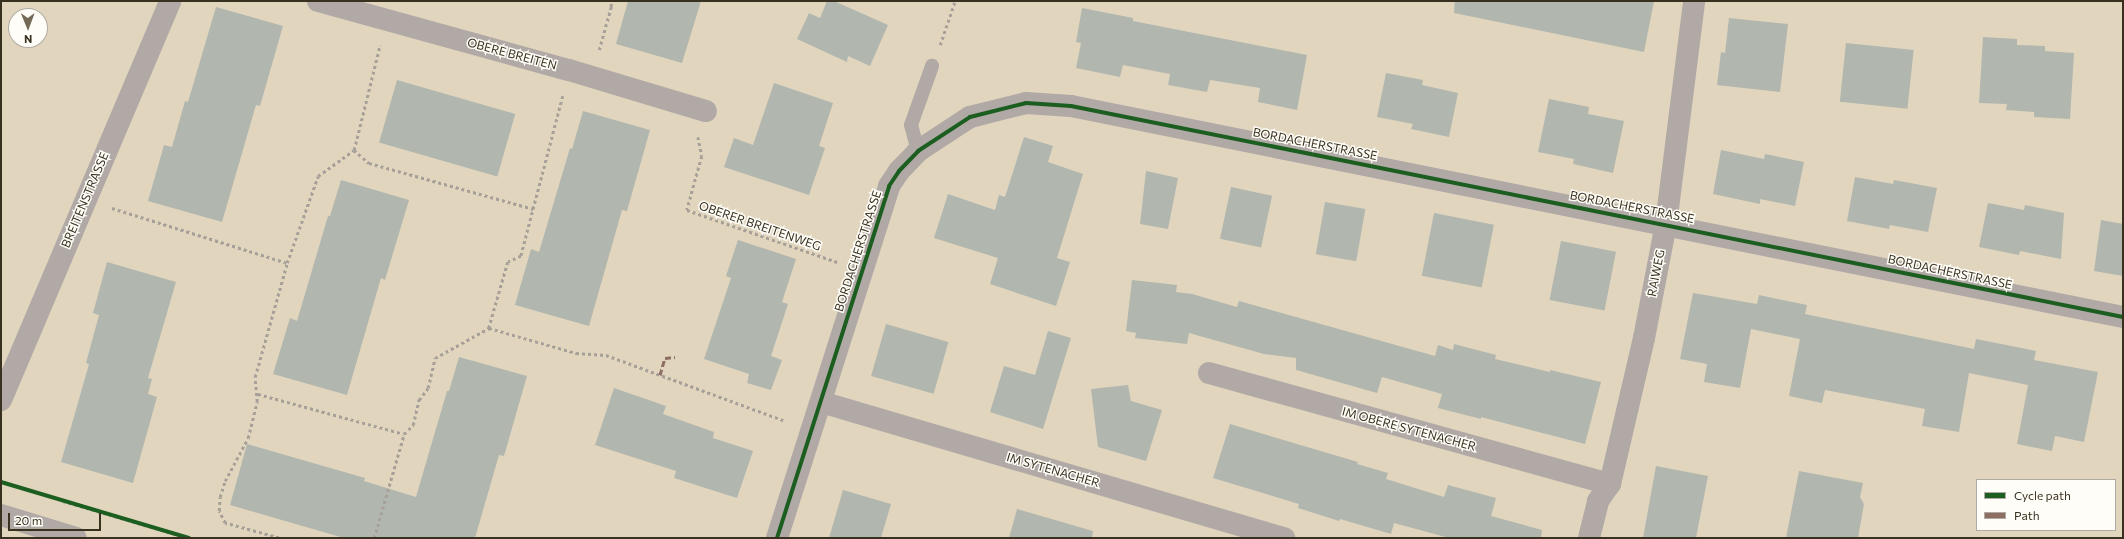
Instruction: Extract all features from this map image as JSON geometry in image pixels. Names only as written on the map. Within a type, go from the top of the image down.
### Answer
[{"type":"street","name":"BREITENSTRASSE","points":[[1,400],[170,1]]},
{"type":"street","name":"OBERE BREITEN","points":[[318,1],[569,70],[697,109]]},
{"type":"street","name":"RAIWEG","points":[[1589,538],[1598,501],[1610,484],[1644,338],[1666,224],[1694,1]]},
{"type":"street","name":"BORDACHERSTRASSE","points":[[777,538],[889,186],[899,170],[918,151],[970,117],[1026,103],[1071,106],[1666,224],[2123,317]]},
{"type":"street","name":"IM OBERE SYTENACHER","points":[[1209,373],[1610,484]]},
{"type":"street","name":"IM SYTENACHER","points":[[821,402],[1284,538]]},
{"type":"street","points":[[1,515],[76,538]]},
{"type":"lane","points":[[918,151],[911,125],[932,66]]},
{"type":"path","points":[[598,53],[611,6],[611,1]]},
{"type":"path","points":[[943,38],[955,1]]},
{"type":"path","points":[[279,538],[226,523],[219,511],[220,497],[225,480],[248,438],[258,394],[255,377],[287,263],[318,176],[354,150],[387,20]]},
{"type":"path","points":[[374,538],[404,434],[413,424],[419,400],[428,388],[435,358],[489,328],[508,262],[521,256],[569,70]]},
{"type":"path","points":[[354,150],[369,163],[534,209]]},
{"type":"path","points":[[84,202],[105,206],[287,263]]},
{"type":"path","points":[[489,328],[576,353],[606,355],[812,431]]},
{"type":"path","points":[[258,394],[404,434]]},
{"type":"path","points":[[63,501],[189,538]]},
{"type":"building","points":[[628,1],[701,1],[682,63],[616,44]]},
{"type":"building","points":[[827,1],[834,1],[888,25],[870,66],[848,56],[847,62],[797,39],[809,13],[820,18]]},
{"type":"building","points":[[1455,1],[1654,1],[1644,52],[1454,13]]},
{"type":"building","points":[[216,7],[283,26],[260,106],[256,105],[222,222],[148,201],[164,145],[172,147],[185,101],[188,102]]},
{"type":"building","points":[[1082,8],[1133,18],[1133,21],[1307,55],[1297,110],[1258,102],[1260,88],[1210,80],[1207,92],[1168,85],[1170,74],[1123,65],[1120,77],[1076,68],[1081,43],[1076,42]]},
{"type":"building","points":[[1729,18],[1788,24],[1780,92],[1717,85],[1721,52],[1725,53]]},
{"type":"building","points":[[1983,37],[2017,39],[2017,45],[2045,46],[2045,51],[2074,53],[2070,119],[2034,117],[2034,112],[2006,110],[2007,104],[1979,103]]},
{"type":"building","points":[[1846,43],[1914,50],[1907,109],[1840,102]]},
{"type":"building","points":[[1386,73],[1423,80],[1422,85],[1458,93],[1449,137],[1411,129],[1413,124],[1377,117]]},
{"type":"building","points":[[397,80],[515,114],[497,176],[379,142]]},
{"type":"building","points":[[774,83],[833,103],[819,146],[825,148],[809,195],[724,167],[734,138],[753,145]]},
{"type":"building","points":[[1549,99],[1589,107],[1588,114],[1624,121],[1613,173],[1573,164],[1574,159],[1538,152]]},
{"type":"building","points":[[583,111],[650,130],[627,211],[622,210],[589,326],[515,305],[531,249],[539,252],[570,148],[572,149]]},
{"type":"building","points":[[1024,137],[1053,146],[1048,162],[1083,174],[1057,258],[1070,262],[1056,306],[990,284],[998,258],[934,238],[948,194],[995,210],[999,195],[1005,197]]},
{"type":"building","points":[[1721,150],[1764,159],[1765,154],[1804,162],[1795,206],[1760,199],[1760,204],[1713,194]]},
{"type":"building","points":[[1146,171],[1178,178],[1168,229],[1140,224]]},
{"type":"building","points":[[1855,177],[1893,184],[1894,180],[1937,188],[1928,232],[1890,225],[1889,229],[1847,221]]},
{"type":"building","points":[[341,180],[409,200],[385,280],[381,278],[347,395],[273,374],[290,318],[297,321],[328,216],[330,216]]},
{"type":"building","points":[[1231,187],[1272,196],[1261,248],[1220,239]]},
{"type":"building","points":[[1325,202],[1365,209],[1356,261],[1316,254]]},
{"type":"building","points":[[1988,203],[2024,210],[2025,205],[2064,213],[2061,259],[2020,251],[2019,255],[1979,247]]},
{"type":"building","points":[[1434,213],[1494,225],[1482,287],[1422,276]]},
{"type":"building","points":[[2101,220],[2123,224],[2123,276],[2094,271]]},
{"type":"building","points":[[738,240],[796,259],[782,302],[788,304],[771,356],[782,360],[771,390],[747,383],[749,374],[704,359],[731,278],[726,276]]},
{"type":"building","points":[[1561,241],[1616,252],[1605,311],[1550,300]]},
{"type":"building","points":[[107,262],[176,282],[148,378],[152,379],[148,394],[157,397],[133,483],[61,462],[89,364],[86,363],[99,315],[93,313]]},
{"type":"building","points":[[1132,280],[1177,285],[1176,292],[1192,294],[1237,307],[1239,301],[1435,356],[1438,345],[1453,350],[1454,344],[1496,355],[1495,359],[1601,382],[1585,444],[1481,417],[1481,419],[1438,408],[1442,394],[1382,377],[1377,393],[1296,370],[1296,358],[1264,354],[1189,333],[1187,344],[1135,338],[1136,333],[1126,331]]},
{"type":"building","points":[[1693,293],[1757,304],[1759,295],[1807,305],[1805,314],[1974,349],[1976,339],[2036,351],[2034,360],[2098,372],[2084,442],[2055,436],[2052,451],[2017,444],[2028,385],[1969,373],[1959,432],[1922,426],[1925,409],[1825,390],[1822,403],[1789,396],[1800,339],[1751,329],[1740,388],[1704,382],[1707,364],[1680,359]]},
{"type":"building","points":[[886,324],[948,342],[934,394],[871,376]]},
{"type":"building","points":[[1048,331],[1071,338],[1043,429],[990,412],[1004,366],[1035,375]]},
{"type":"building","points":[[459,357],[527,376],[504,456],[499,455],[475,538],[344,538],[230,505],[247,444],[365,478],[364,481],[416,497],[447,391],[449,391]]},
{"type":"building","points":[[1128,385],[1131,401],[1162,410],[1146,461],[1098,447],[1091,389]]},
{"type":"building","points":[[614,388],[666,406],[663,414],[714,432],[713,438],[753,451],[737,498],[674,478],[676,471],[595,445]]},
{"type":"building","points":[[1230,424],[1358,462],[1357,464],[1388,473],[1386,479],[1444,497],[1448,485],[1496,498],[1491,516],[1542,530],[1541,538],[1449,538],[1394,523],[1391,534],[1340,519],[1339,521],[1298,508],[1299,504],[1213,478]]},
{"type":"building","points":[[1656,466],[1708,476],[1696,538],[1643,538]]},
{"type":"building","points":[[1799,471],[1863,483],[1860,497],[1864,504],[1858,538],[1786,538]]},
{"type":"building","points":[[843,490],[891,504],[881,538],[829,538]]},
{"type":"building","points":[[1017,509],[1093,531],[1092,538],[1009,538]]},
{"type":"marked path","points":[[660,375],[665,358],[675,357]]},
{"type":"cycle path","points":[[777,538],[889,186],[899,171],[918,151],[970,117],[1026,103],[1071,106],[2123,317]]},
{"type":"cycle path","points":[[1,482],[189,538]]}]
